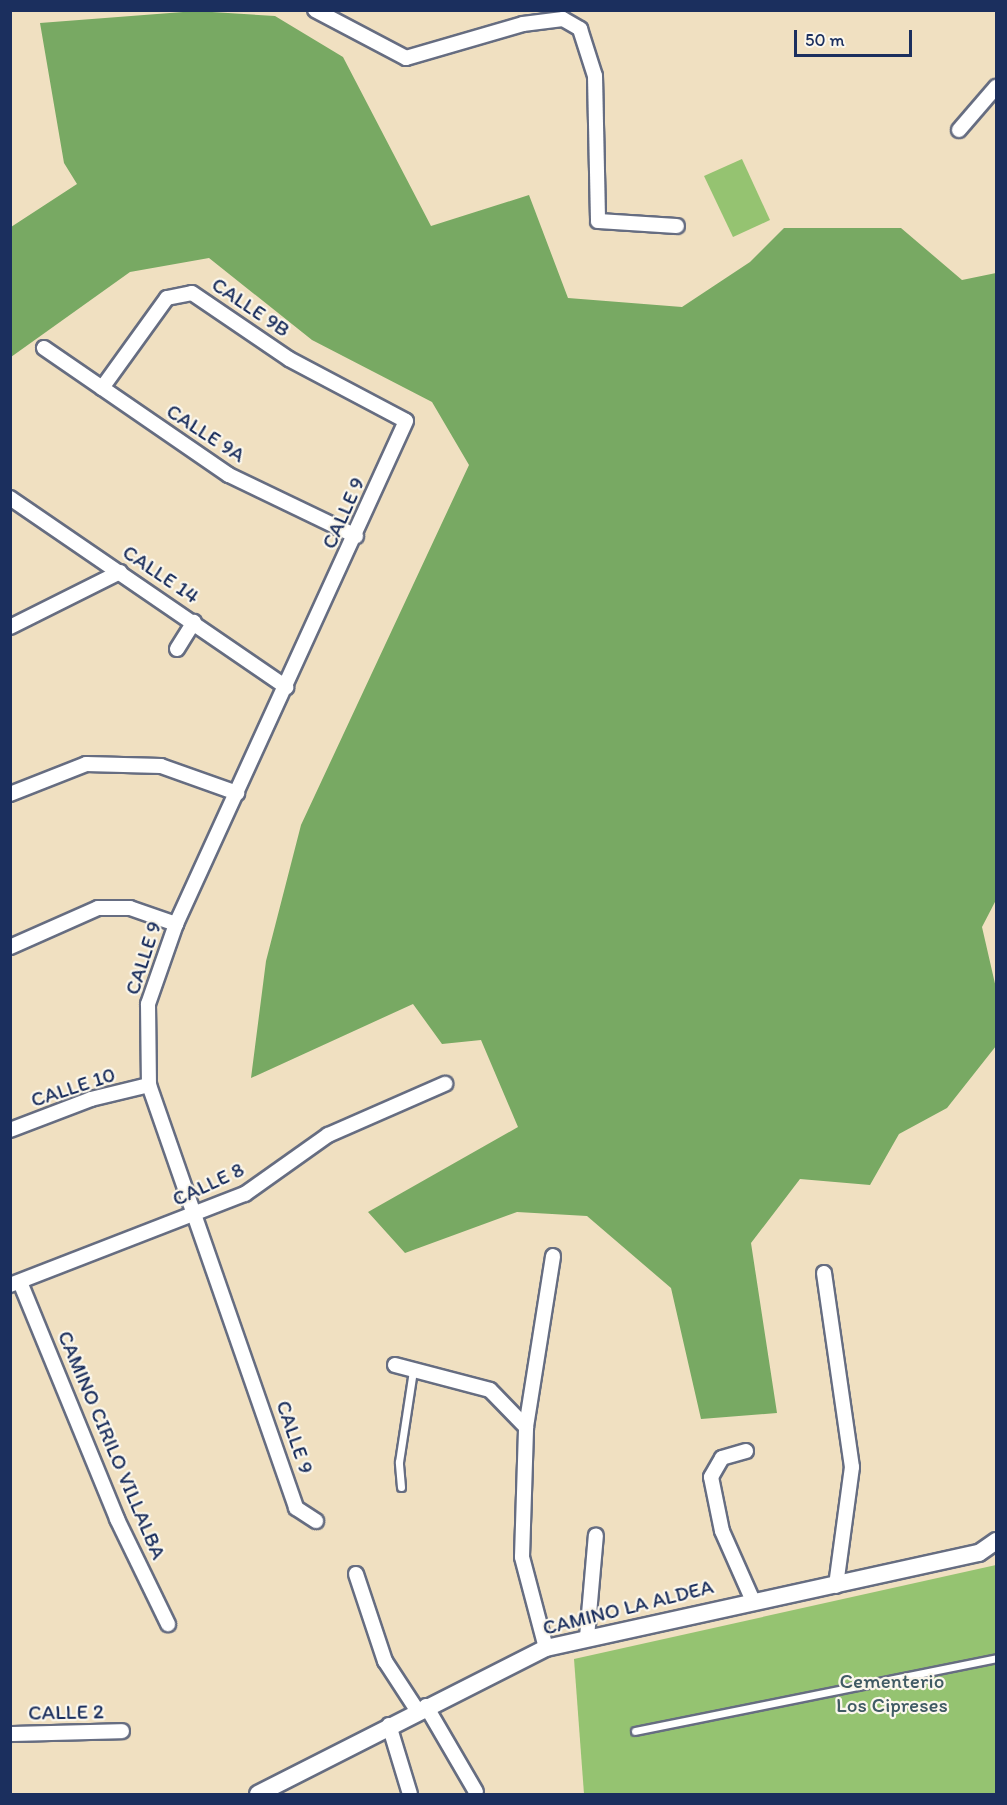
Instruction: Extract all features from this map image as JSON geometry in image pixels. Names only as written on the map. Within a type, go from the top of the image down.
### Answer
[{"type":"street","points":[[315,10],[406,58],[523,24],[563,15],[580,29],[595,76],[598,221],[677,226]]},
{"type":"street","points":[[959,130],[996,87]]},
{"type":"street","name":"CALLE 9B","points":[[102,388],[167,297],[192,293],[289,359],[406,421]]},
{"type":"street","name":"CALLE 9A","points":[[44,348],[229,475],[356,536]]},
{"type":"street","name":"CALLE 9","points":[[316,1521],[296,1508],[192,1216],[149,1085],[148,1004],[176,924],[356,536],[406,421]]},
{"type":"street","name":"CALLE 14","points":[[10,498],[286,687]]},
{"type":"street","points":[[10,627],[120,572]]},
{"type":"street","points":[[177,649],[194,622]]},
{"type":"street","points":[[10,794],[87,764],[161,766],[237,793]]},
{"type":"street","points":[[10,947],[98,908],[130,908],[176,924]]},
{"type":"street","name":"CALLE 8","points":[[15,1284],[245,1194],[328,1135],[446,1084]]},
{"type":"street","name":"CALLE 10","points":[[10,1130],[91,1099],[149,1085]]},
{"type":"street","points":[[546,1648],[522,1557],[526,1427],[553,1256]]},
{"type":"street","points":[[824,1273],[852,1467],[836,1586]]},
{"type":"street","name":"CAMINO CIRILO VILLALBA","points":[[15,1284],[117,1519],[168,1624]]},
{"type":"street","points":[[394,1365],[490,1390],[526,1427]]},
{"type":"street","points":[[746,1451],[722,1458],[711,1477],[722,1531],[753,1601]]},
{"type":"street","points":[[587,1636],[596,1535]]},
{"type":"street","name":"CAMINO LA ALDEA","points":[[258,1794],[421,1708],[546,1648],[587,1636],[836,1586],[979,1553],[996,1541]]},
{"type":"street","points":[[356,1574],[385,1661],[421,1708],[476,1792]]},
{"type":"street","points":[[389,1725],[410,1794]]},
{"type":"street","name":"CALLE 2","points":[[10,1734],[122,1731]]},
{"type":"lane","points":[[401,1487],[399,1462],[413,1370]]},
{"type":"lane","points":[[636,1731],[996,1658]]},
{"type":"green space","points":[[196,11],[275,16],[343,57],[431,226],[529,195],[568,298],[682,307],[750,262],[784,228],[901,228],[962,280],[996,273],[996,900],[982,927],[996,988],[996,1046],[947,1108],[899,1134],[870,1185],[800,1179],[751,1243],[777,1413],[701,1419],[671,1288],[587,1216],[517,1212],[405,1253],[368,1212],[518,1127],[481,1040],[442,1044],[413,1004],[251,1078],[266,961],[301,825],[469,465],[432,402],[312,340],[209,258],[130,272],[11,357],[11,227],[77,184],[64,163],[40,23]]},
{"type":"green space","points":[[742,159],[770,220],[733,237],[704,176]]},
{"type":"green space","name":"Cementerio Los Cipreses","points":[[996,1565],[996,1794],[584,1794],[574,1659]]}]
